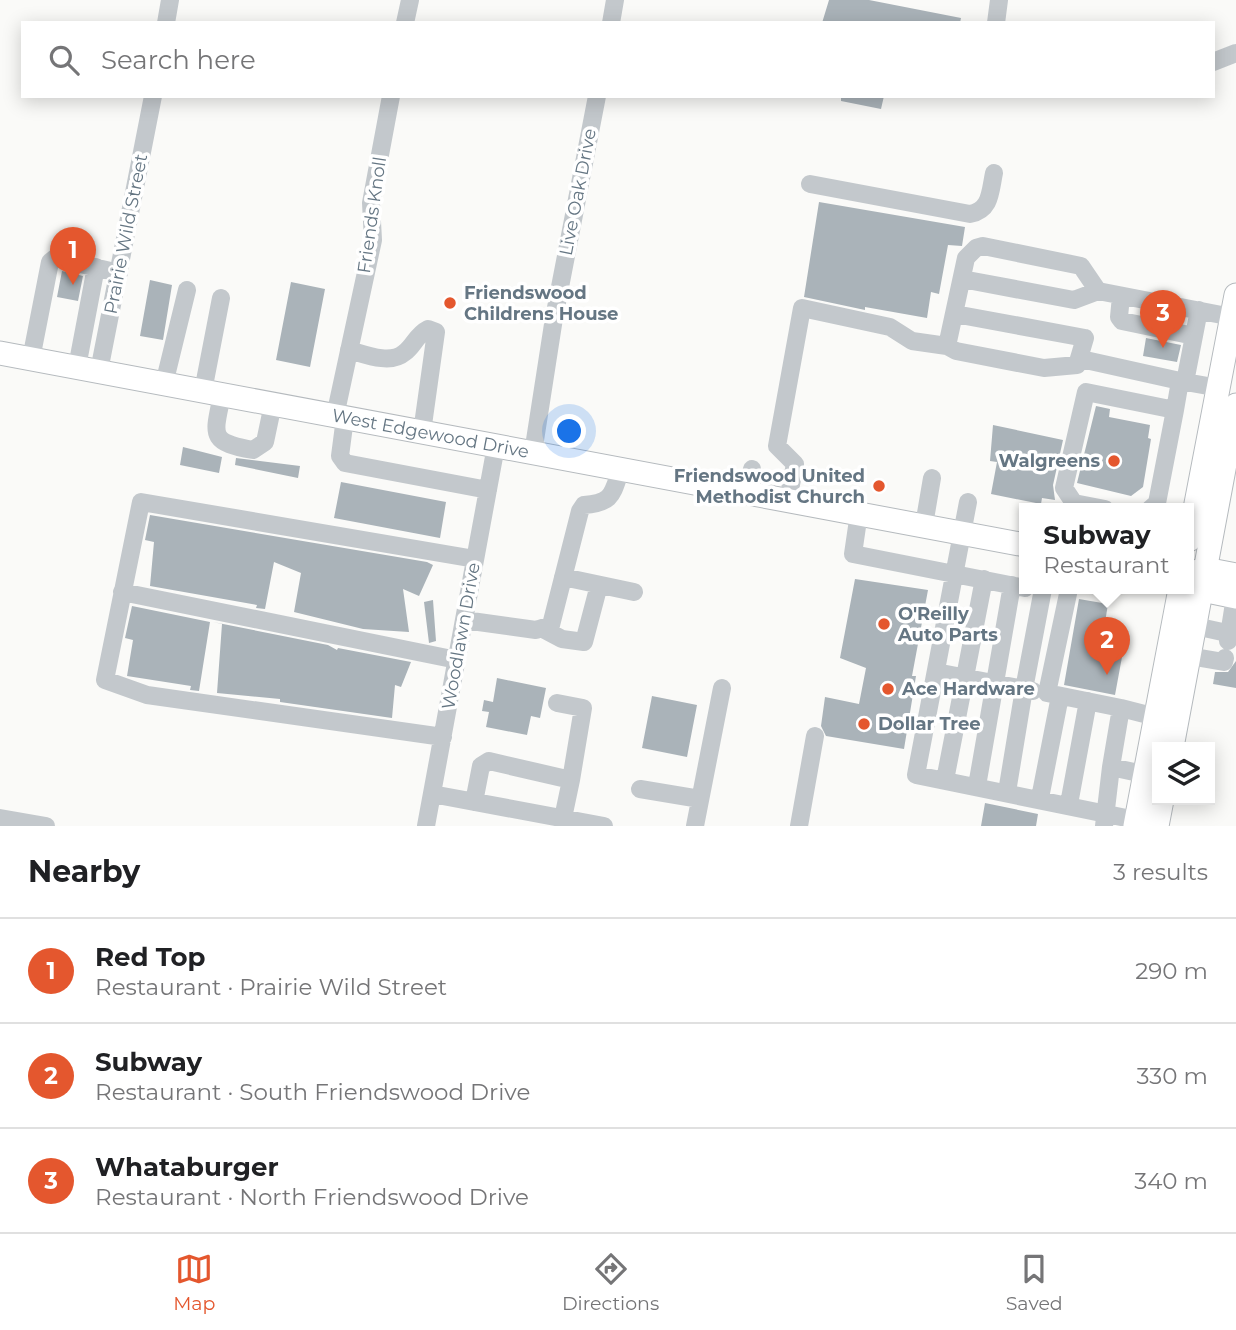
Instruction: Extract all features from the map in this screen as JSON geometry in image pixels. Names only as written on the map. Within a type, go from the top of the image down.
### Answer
[{"type":"main road","points":[[1194,515],[1235,310]]},
{"type":"main road","name":"West Edgewood Drive","points":[[0,353],[1019,544]]},
{"type":"main road","points":[[1194,578],[1231,454],[1236,405]]},
{"type":"main road","points":[[1194,581],[1236,575]]},
{"type":"main road","points":[[1194,581],[1236,597]]},
{"type":"main road","points":[[1173,742],[1203,627],[1194,586]]},
{"type":"main road","points":[[1143,824],[1151,776],[1156,717],[1189,594]]},
{"type":"main road","points":[[1143,824],[1158,805]]},
{"type":"street","points":[[166,21],[170,0]]},
{"type":"street","points":[[405,21],[410,0]]},
{"type":"street","points":[[611,21],[615,0]]},
{"type":"street","points":[[996,21],[999,0]]},
{"type":"street","points":[[1215,61],[1236,53]]},
{"type":"street","name":"Prairie Wild Street","points":[[88,369],[119,273],[153,98]]},
{"type":"street","name":"Friends Knoll","points":[[391,98],[371,203],[373,240],[349,351],[340,417],[340,456],[345,463],[488,490]]},
{"type":"street","name":"Live Oak Drive","points":[[533,453],[554,318],[597,98]]},
{"type":"street","points":[[810,184],[970,214],[981,212],[988,204],[994,173]]},
{"type":"street","points":[[947,346],[966,258],[976,248],[983,246],[1080,266],[1098,291]]},
{"type":"street","points":[[31,359],[50,261],[55,258],[119,273]]},
{"type":"street","points":[[88,369],[96,267]]},
{"type":"street","points":[[962,279],[1074,300],[1098,291],[1199,310],[1235,310]]},
{"type":"street","points":[[164,384],[187,290]]},
{"type":"street","points":[[1121,296],[1119,317],[1122,321],[1194,336]]},
{"type":"street","points":[[221,298],[212,393],[218,439],[253,450],[265,442],[273,404]]},
{"type":"street","points":[[788,500],[795,464],[777,446],[802,308],[890,327],[917,342],[1044,368],[1077,365],[1085,361],[1219,388]]},
{"type":"street","points":[[1157,503],[1175,410],[1199,310]]},
{"type":"street","points":[[955,314],[1084,338],[1086,392],[1064,488],[1072,503]]},
{"type":"street","points":[[349,351],[392,359],[404,354],[419,333],[428,329],[436,332],[422,432]]},
{"type":"street","points":[[1086,392],[1175,410]]},
{"type":"street","name":"Woodlawn Drive","points":[[426,826],[496,446]]},
{"type":"street","points":[[545,630],[553,621],[580,510],[584,505],[605,502],[611,497],[621,469]]},
{"type":"street","points":[[747,493],[752,469]]},
{"type":"street","points":[[924,525],[932,478]]},
{"type":"street","points":[[443,737],[147,695],[105,680],[141,502],[475,559]]},
{"type":"street","points":[[968,502],[916,775],[1069,804],[1104,819],[1143,824]]},
{"type":"street","points":[[859,513],[853,554],[1018,586],[995,683],[977,786]]},
{"type":"street","points":[[563,577],[634,592]]},
{"type":"street","points":[[945,780],[984,579]]},
{"type":"street","points":[[464,620],[545,630],[562,639],[584,642],[599,585]]},
{"type":"street","points":[[122,592],[457,660]]},
{"type":"street","points":[[1007,792],[1039,594]]},
{"type":"street","points":[[1040,798],[1068,594]]},
{"type":"street","points":[[1197,658],[1224,662],[1230,642],[1236,597]]},
{"type":"street","points":[[1203,627],[1230,642]]},
{"type":"street","points":[[936,672],[1156,717]]},
{"type":"street","points":[[695,826],[722,688]]},
{"type":"street","points":[[1069,804],[1088,701]]},
{"type":"street","points":[[557,704],[583,708],[562,818]]},
{"type":"street","points":[[1104,819],[1121,708]]},
{"type":"street","points":[[799,826],[815,736]]},
{"type":"street","points":[[474,802],[481,766],[489,761],[571,780]]},
{"type":"street","points":[[1111,767],[1151,776]]},
{"type":"street","points":[[640,789],[700,799]]},
{"type":"street","points":[[432,794],[604,826]]},
{"type":"street","points":[[0,818],[46,826]]},
{"type":"building","points":[[829,0],[869,0],[961,18],[960,21],[823,21]]},
{"type":"building","points":[[841,98],[884,98],[881,109],[841,101]]},
{"type":"building","points":[[819,202],[965,227],[962,246],[948,245],[939,294],[931,292],[927,318],[865,307],[865,310],[804,297]]},
{"type":"building","points":[[62,271],[83,276],[78,301],[57,297]]},
{"type":"building","points":[[150,280],[172,285],[163,340],[140,336]]},
{"type":"building","points":[[291,282],[325,289],[310,367],[276,360]]},
{"type":"building","points":[[1146,338],[1181,345],[1177,362],[1143,356]]},
{"type":"building","name":"Walgreens","points":[[1096,406],[1110,409],[1109,417],[1150,425],[1148,438],[1151,439],[1143,487],[1131,496],[1077,483]]},
{"type":"building","points":[[993,425],[1063,440],[1053,485],[1055,500],[1042,498],[1041,503],[1036,503],[991,494],[997,462],[990,461]]},
{"type":"building","points":[[183,447],[222,457],[219,473],[180,465]]},
{"type":"building","points":[[236,458],[300,466],[298,478],[235,465]]},
{"type":"building","points":[[341,482],[446,502],[440,538],[334,518]]},
{"type":"building","points":[[150,515],[433,565],[419,596],[403,589],[409,632],[363,629],[294,612],[301,573],[274,562],[265,609],[256,608],[257,605],[150,586],[154,542],[145,540]]},
{"type":"building","points":[[855,579],[928,590],[912,676],[916,676],[904,749],[826,736],[821,726],[825,697],[859,704],[866,668],[840,658]]},
{"type":"building","points":[[1079,599],[1108,604],[1100,653],[1122,657],[1115,695],[1064,685]]},
{"type":"building","points":[[433,600],[436,641],[429,643],[424,602]]},
{"type":"building","points":[[132,606],[210,622],[199,691],[190,690],[191,686],[127,676],[133,640],[125,638]]},
{"type":"building","points":[[213,622],[328,645],[337,650],[338,648],[411,662],[401,687],[395,685],[392,718],[280,702],[280,699],[217,693],[222,624]]},
{"type":"building","points":[[1236,661],[1236,688],[1213,684],[1215,672],[1228,672]]},
{"type":"building","points":[[497,678],[546,688],[540,718],[531,716],[527,735],[486,727],[489,712],[482,711],[484,700],[493,702]]},
{"type":"building","points":[[652,696],[697,705],[687,757],[642,748]]},
{"type":"building","points":[[985,803],[1038,814],[1036,826],[981,826]]},
{"type":"place","name":"Red Top","points":[[73,285]]},
{"type":"place","name":"Friendswood Childrens House","points":[[450,303]]},
{"type":"place","name":"Whataburger","points":[[1163,348]]},
{"type":"place","name":"Walgreens","points":[[1114,461]]},
{"type":"place","name":"Friendswood United Methodist Church","points":[[879,486]]},
{"type":"place","name":"O'Reilly Auto Parts","points":[[884,624]]},
{"type":"place","name":"Subway","points":[[1107,675]]},
{"type":"place","name":"Ace Hardware","points":[[888,689]]},
{"type":"place","name":"Dollar Tree","points":[[864,724]]}]
